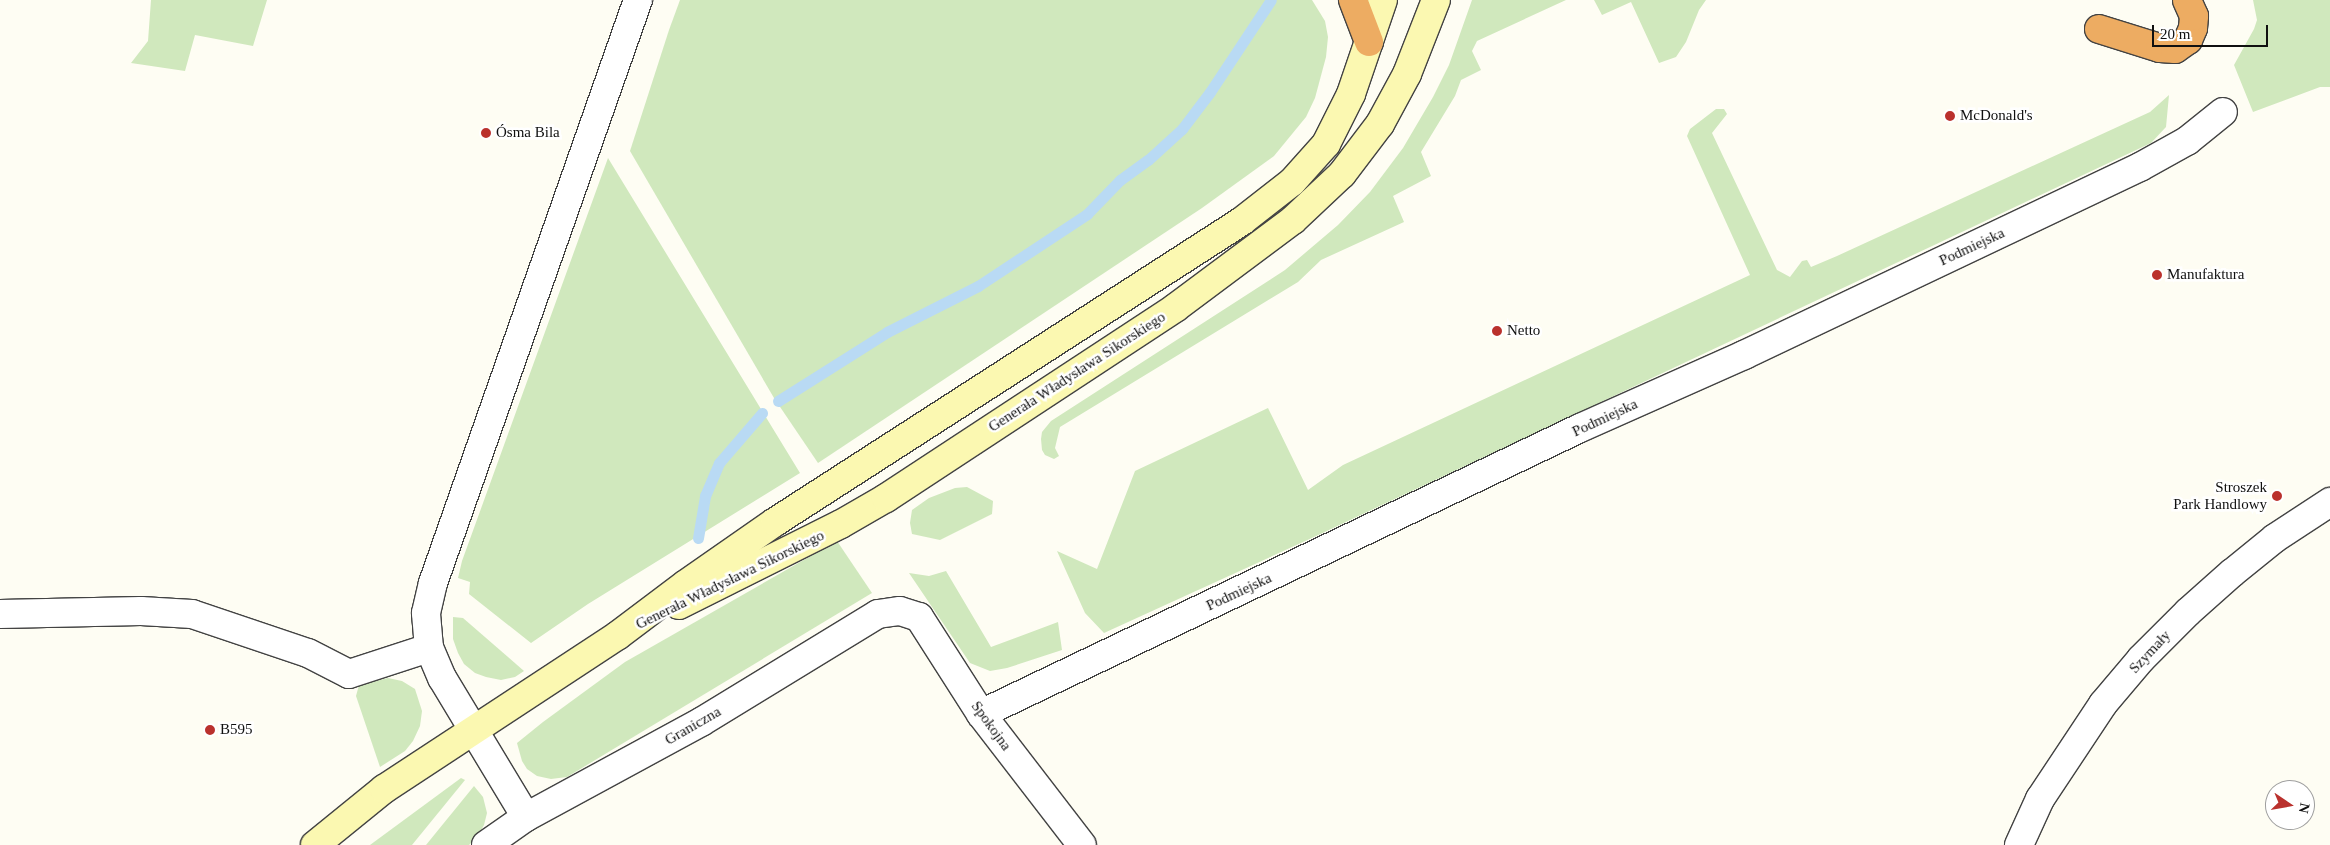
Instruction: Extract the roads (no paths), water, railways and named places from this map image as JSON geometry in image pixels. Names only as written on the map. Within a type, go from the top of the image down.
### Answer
[{"type":"highway","points":[[1353,0],[1369,42]]},
{"type":"highway","points":[[2099,29],[2160,48],[2175,49],[2188,40],[2193,28],[2194,16],[2187,0]]},
{"type":"street","points":[[526,817],[442,678],[429,648],[426,613],[433,582],[638,0]]},
{"type":"street","name":"Generała Władysława Sikorskiego","points":[[315,845],[384,789],[617,636],[686,584],[776,522],[1242,221],[1292,182],[1326,144],[1351,94],[1383,0]]},
{"type":"street","name":"Generała Władysława Sikorskiego","points":[[617,636],[788,552],[886,498],[1175,308],[1285,226],[1342,174],[1380,124],[1407,74],[1436,0]]},
{"type":"street","name":"Podmiejska","points":[[981,714],[1580,428],[1744,355],[2140,167],[2187,141],[2223,112]]},
{"type":"street","name":"Szymały","points":[[2018,845],[2045,791],[2103,704],[2141,659],[2188,612],[2232,573],[2275,538],[2330,502]]},
{"type":"street","points":[[0,614],[141,611],[192,614],[308,653],[349,674],[429,648]]},
{"type":"street","name":"Spokojna","points":[[900,611],[919,617],[981,714],[1082,845]]},
{"type":"street","name":"Graniczna","points":[[486,845],[526,817],[701,722],[878,614],[900,611]]},
{"type":"waterway","points":[[778,401],[887,332],[978,286],[1087,214],[1120,180],[1148,160],[1182,129],[1210,92],[1271,0]]},
{"type":"waterway","points":[[698,538],[705,496],[719,463],[762,413]]},
{"type":"place","name":"McDonald's","points":[[1950,116]]},
{"type":"place","name":"Ósma Bila","points":[[486,133]]},
{"type":"place","name":"Manufaktura","points":[[2157,275]]},
{"type":"place","name":"Netto","points":[[1497,331]]},
{"type":"place","name":"Stroszek Park Handlowy","points":[[2277,496]]},
{"type":"place","name":"B595","points":[[210,730]]}]
